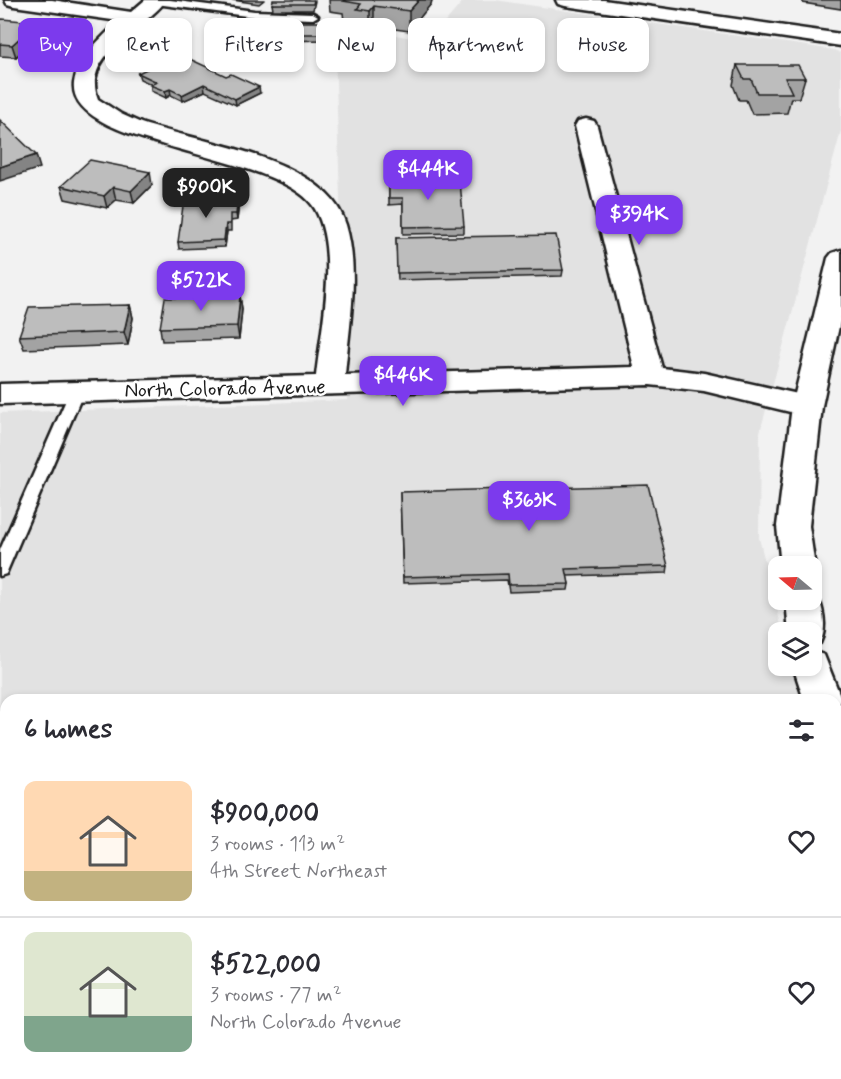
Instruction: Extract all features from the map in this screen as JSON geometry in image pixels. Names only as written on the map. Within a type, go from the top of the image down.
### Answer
[{"type":"street","points":[[14,0],[135,18],[156,0]]},
{"type":"street","points":[[565,0],[841,40]]},
{"type":"street","points":[[105,49],[91,64],[84,81],[85,94],[93,107],[139,129],[268,167],[291,178],[315,194],[327,208],[337,233],[339,269],[329,386]]},
{"type":"street","points":[[586,126],[650,376]]},
{"type":"street","points":[[797,556],[793,526],[807,406],[841,258]]},
{"type":"street","name":"North Colorado Avenue","points":[[0,394],[650,376],[704,382],[807,406]]},
{"type":"street","points":[[815,676],[821,694]]},
{"type":"lane","points":[[156,0],[254,14],[313,16]]},
{"type":"lane","points":[[254,14],[267,4]]},
{"type":"lane","points":[[0,568],[77,391]]},
{"type":"shaded area","points":[[464,0],[495,0],[617,18],[557,18],[557,72],[649,72],[649,23],[834,50],[841,53],[841,131],[760,432],[759,538],[768,574],[768,610],[777,610],[780,622],[768,622],[768,676],[795,676],[799,694],[0,694],[0,413],[347,400],[336,72],[396,72],[396,35],[408,37],[408,72],[545,72],[545,18],[449,18]]},
{"type":"building","points":[[273,0],[314,0],[313,4],[272,4]]},
{"type":"building","points":[[344,0],[419,0],[409,11],[374,6],[370,11],[357,9],[361,4]]},
{"type":"building","points":[[0,20],[18,20],[18,40],[12,45],[0,44]]},
{"type":"building","points":[[304,22],[316,22],[316,34],[304,34]]},
{"type":"building","points":[[192,60],[204,66],[204,72],[217,72],[226,76],[231,74],[259,87],[235,99],[204,84],[182,95],[170,89],[165,91],[150,85],[157,82],[138,73],[192,72]]},
{"type":"building","points":[[737,65],[798,65],[805,78],[785,78],[792,93],[757,93],[751,79],[744,79]]},
{"type":"building","points":[[0,120],[36,155],[0,167]]},
{"type":"building","points":[[90,160],[150,172],[131,191],[113,187],[104,196],[61,186]]},
{"type":"building","points":[[445,175],[446,182],[460,182],[464,226],[403,227],[403,198],[389,198],[389,176]]},
{"type":"building","points":[[238,197],[236,214],[230,214],[230,224],[226,224],[224,240],[178,242],[184,199]]},
{"type":"building","points":[[556,235],[563,270],[397,273],[396,238]]},
{"type":"building","points":[[240,296],[237,326],[160,328],[165,298]]},
{"type":"building","points":[[130,305],[124,332],[19,336],[29,307]]},
{"type":"building","points":[[648,485],[668,566],[566,569],[569,584],[509,585],[508,574],[403,577],[400,492]]}]
